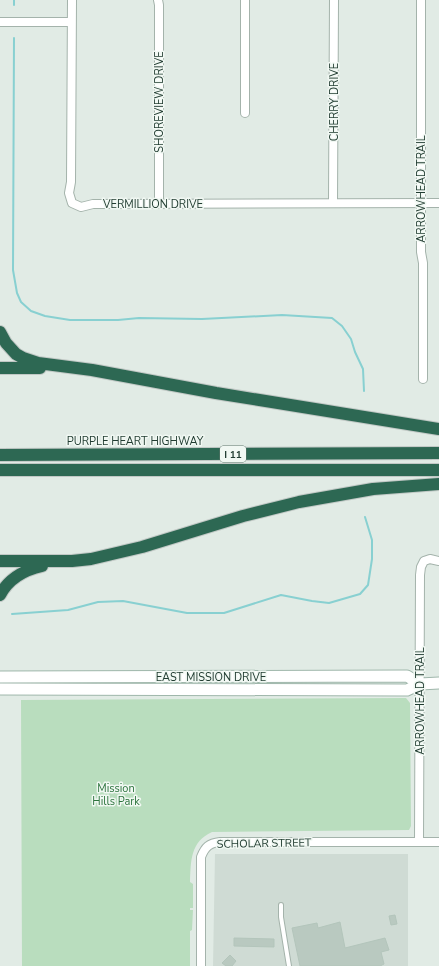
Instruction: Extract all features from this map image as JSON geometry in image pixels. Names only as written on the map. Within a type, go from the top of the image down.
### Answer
[{"type":"highway","points":[[0,332],[10,349],[23,358],[38,363],[439,429]]},
{"type":"highway","points":[[0,368],[69,368]]},
{"type":"highway","name":"PURPLE HEART HIGHWAY","points":[[0,455],[439,453]]},
{"type":"highway","name":"I 11","points":[[0,470],[439,470]]},
{"type":"highway","points":[[0,595],[12,579],[24,571],[113,554],[298,502],[372,489],[439,484]]},
{"type":"highway","points":[[0,561],[72,561]]},
{"type":"street","name":"VERMILLION DRIVE","points":[[72,0],[72,182],[69,192],[72,203],[81,207],[93,204],[439,203]]},
{"type":"street","name":"SHOREVIEW DRIVE","points":[[158,0],[159,204]]},
{"type":"street","points":[[245,0],[245,113]]},
{"type":"street","name":"CHERRY DRIVE","points":[[333,203],[334,0]]},
{"type":"street","name":"ARROWHEAD TRAIL","points":[[421,0],[423,379]]},
{"type":"street","points":[[0,22],[72,22]]},
{"type":"street","name":"ARROWHEAD TRAIL","points":[[420,842],[420,575],[421,567],[424,561],[430,559],[439,561]]},
{"type":"street","name":"EAST MISSION DRIVE","points":[[0,678],[407,676],[420,684]]},
{"type":"street","name":"EAST MISSION DRIVE","points":[[0,689],[407,690],[420,684],[439,683]]},
{"type":"street","name":"SCHOLAR STREET","points":[[201,966],[201,857],[209,844],[228,842],[420,842]]},
{"type":"street","points":[[420,842],[439,842]]},
{"type":"lane","points":[[281,905],[281,917],[289,966]]},
{"type":"shaded area","points":[[215,854],[408,854],[408,966],[213,966]]},
{"type":"green space","name":"Mission Hills Park","points":[[406,698],[410,703],[411,826],[409,830],[212,832],[199,841],[193,853],[190,882],[193,884],[193,908],[190,908],[190,910],[193,910],[192,930],[190,931],[190,966],[22,966],[21,700]]},
{"type":"building","points":[[395,915],[397,924],[391,925],[389,916]]},
{"type":"building","points":[[340,922],[345,948],[385,938],[389,950],[381,952],[384,964],[380,966],[300,966],[292,928],[317,923],[318,928]]},
{"type":"building","points":[[234,938],[274,939],[274,947],[234,946]]},
{"type":"building","points":[[230,955],[236,961],[232,966],[226,966],[222,963]]},
{"type":"waterway","points":[[14,0],[14,5]]},
{"type":"waterway","points":[[14,38],[13,270],[17,293],[21,302],[31,311],[45,316],[70,320],[118,320],[139,318],[202,319],[282,315],[332,318],[342,326],[351,339],[363,369],[364,391]]},
{"type":"waterway","points":[[12,614],[68,610],[98,602],[123,601],[187,613],[224,613],[281,595],[329,603],[360,594],[368,585],[372,559],[372,540],[365,517]]}]
